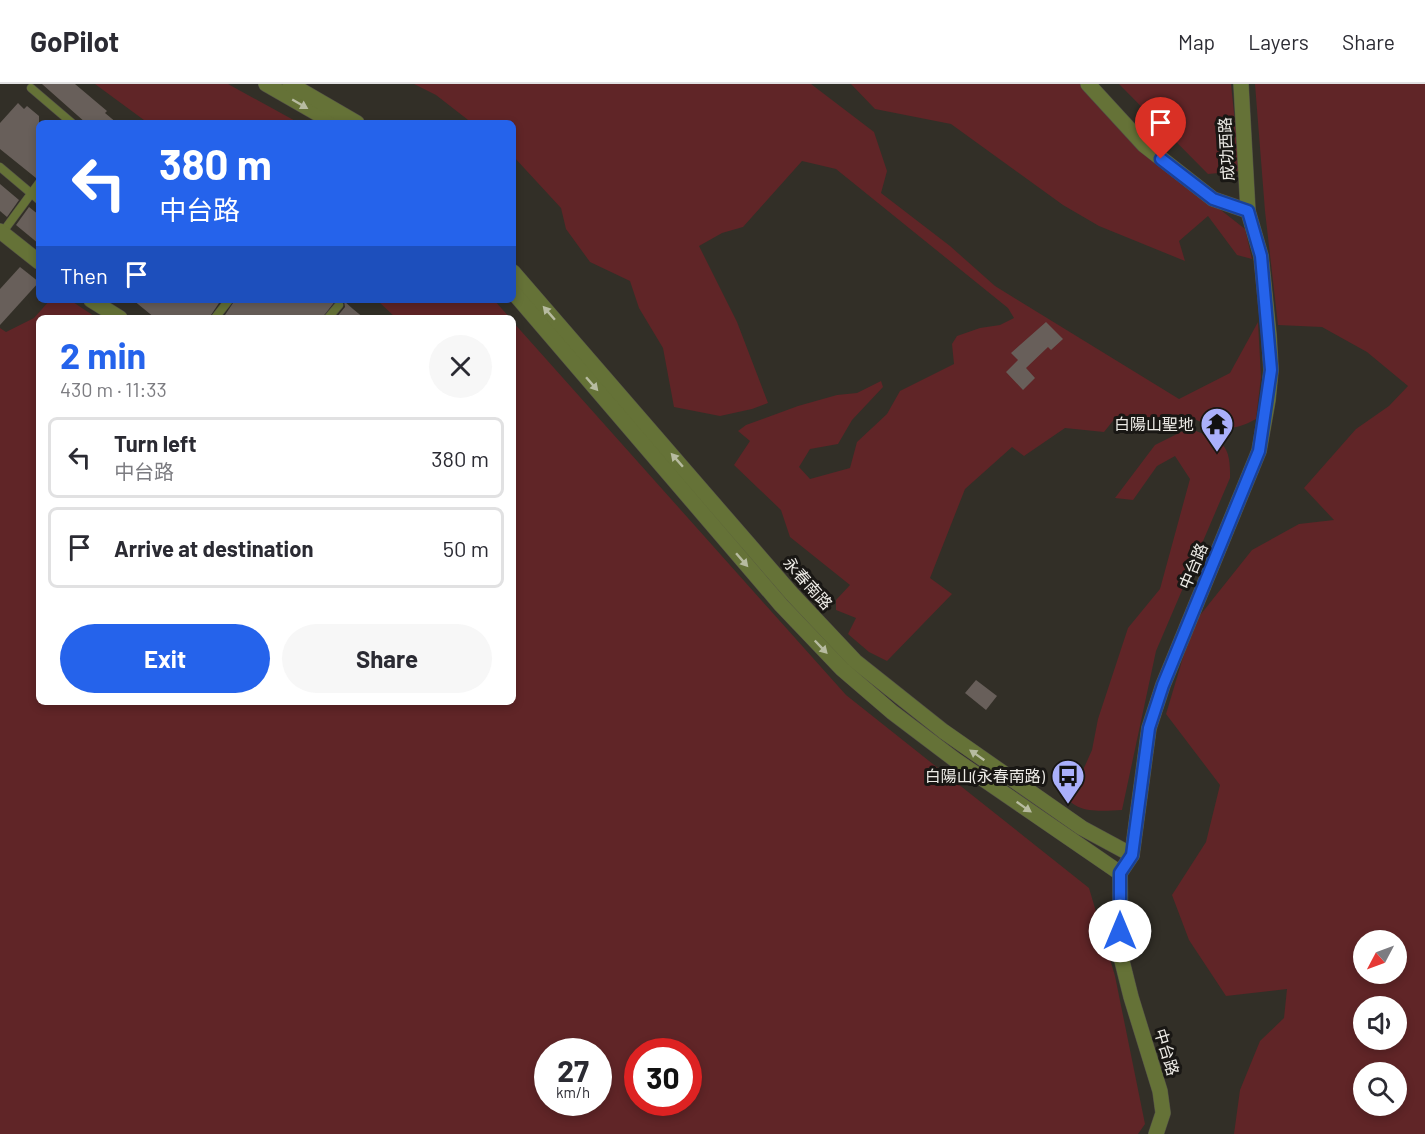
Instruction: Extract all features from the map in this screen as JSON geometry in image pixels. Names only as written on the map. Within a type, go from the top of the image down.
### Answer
[{"type":"street","points":[[266,84],[344,120]]},
{"type":"street","points":[[290,84],[344,120]]},
{"type":"street","points":[[1088,84],[1153,152],[1213,199],[1248,211]]},
{"type":"street","name":"成功西路","points":[[1240,84],[1248,211]]},
{"type":"street","name":"中台路","points":[[1156,1134],[1163,1113],[1160,1091],[1121,957],[1120,873],[1132,855],[1149,728],[1163,685],[1259,451],[1271,370],[1261,256],[1248,211]]},
{"type":"street","points":[[1,232],[36,260]]},
{"type":"street","name":"永春南路","points":[[516,275],[715,504],[842,669],[892,712],[954,759],[1120,873]]},
{"type":"street","name":"永春南路","points":[[516,296],[704,515],[786,599],[855,662],[944,731],[1082,828],[1132,855]]},
{"type":"street","points":[[97,303],[115,315]]},
{"type":"lane","points":[[31,88],[68,120]]},
{"type":"lane","points":[[0,167],[36,197]]},
{"type":"lane","points":[[1,232],[36,187]]},
{"type":"lane","points":[[217,315],[227,303]]},
{"type":"lane","points":[[331,315],[339,305]]},
{"type":"shaded area","points":[[95,84],[228,84],[294,120],[144,120]]},
{"type":"shaded area","points":[[414,84],[811,84],[874,132],[887,171],[881,193],[950,246],[995,286],[1179,399],[1230,373],[1258,322],[1261,377],[1256,419],[1237,427],[1221,428],[1187,416],[1172,422],[1116,417],[1104,432],[1065,428],[1024,456],[1012,447],[965,489],[930,578],[952,594],[887,661],[869,652],[848,634],[856,618],[836,610],[836,600],[850,585],[790,537],[781,510],[734,465],[750,441],[738,431],[746,425],[798,406],[837,395],[857,393],[881,381],[883,387],[852,420],[838,444],[810,449],[799,467],[810,479],[850,468],[857,442],[887,414],[900,391],[954,364],[952,344],[957,336],[980,328],[1000,325],[1014,318],[1008,308],[836,169],[802,161],[743,227],[722,233],[699,246],[737,322],[768,403],[720,416],[674,407],[663,348],[639,308],[630,281],[590,262],[566,229],[561,208],[516,159],[516,120],[468,120],[436,95]]},
{"type":"shaded area","points":[[851,84],[1083,84],[1143,149],[1245,229],[1252,259],[1237,255],[1208,216],[1179,241],[1185,261],[1099,226],[1063,205],[951,124],[875,109]]},
{"type":"shaded area","points":[[1119,84],[1231,84],[1240,171],[1208,174]]},
{"type":"shaded area","points":[[1255,84],[1425,84],[1425,1134],[1234,1134],[1240,1090],[1260,1041],[1284,1018],[1287,989],[1226,996],[1189,940],[1172,895],[1206,842],[1220,785],[1166,714],[1193,624],[1252,550],[1299,524],[1334,520],[1304,488],[1356,429],[1389,406],[1408,386],[1367,352],[1322,327],[1278,325],[1265,211]]},
{"type":"shaded area","points":[[47,303],[74,303],[92,315],[37,315]]},
{"type":"shaded area","points":[[380,303],[497,303],[507,315],[393,315]]},
{"type":"shaded area","points":[[36,316],[36,705],[516,705],[516,325],[846,695],[1089,888],[1115,976],[1145,1124],[1138,1134],[0,1134],[0,328],[6,332]]},
{"type":"shaded area","points":[[1189,428],[1222,444],[1228,456],[1230,478],[1156,651],[1122,810],[1087,810],[1072,803],[1062,788],[1079,779],[1092,750],[1098,719],[1128,628],[1160,589],[1190,479],[1175,456],[1157,466],[1133,500],[1115,498],[1155,445]]},
{"type":"building","points":[[42,84],[75,84],[107,111],[105,113],[113,120],[83,120]]},
{"type":"building","points":[[18,103],[24,109],[27,106],[39,116],[39,120],[36,120],[36,178],[0,149],[0,123]]},
{"type":"building","points":[[0,184],[19,200],[7,217],[0,211]]},
{"type":"building","points":[[29,207],[36,213],[36,242],[16,225]]},
{"type":"building","points":[[20,267],[36,280],[36,285],[0,325],[0,289]]},
{"type":"building","points":[[137,303],[219,303],[211,315],[151,315]]},
{"type":"building","points":[[233,303],[334,303],[324,315],[225,315]]},
{"type":"building","points":[[344,303],[346,303],[360,315],[338,315],[345,307]]},
{"type":"building","points":[[1046,322],[1063,339],[1051,350],[1048,347],[1026,368],[1035,378],[1023,390],[1006,372],[1018,360],[1011,353]]},
{"type":"building","points":[[976,680],[997,696],[986,710],[965,693]]},
{"type":"place","name":"白陽山聖地","points":[[1217,453]]},
{"type":"place","name":"白陽山(永春南路)","points":[[1068,805]]},
{"type":"route","points":[[1120,931],[1120,873],[1132,855],[1149,728],[1163,685],[1259,451],[1271,370],[1261,256],[1248,211],[1213,199],[1161,159]]}]
